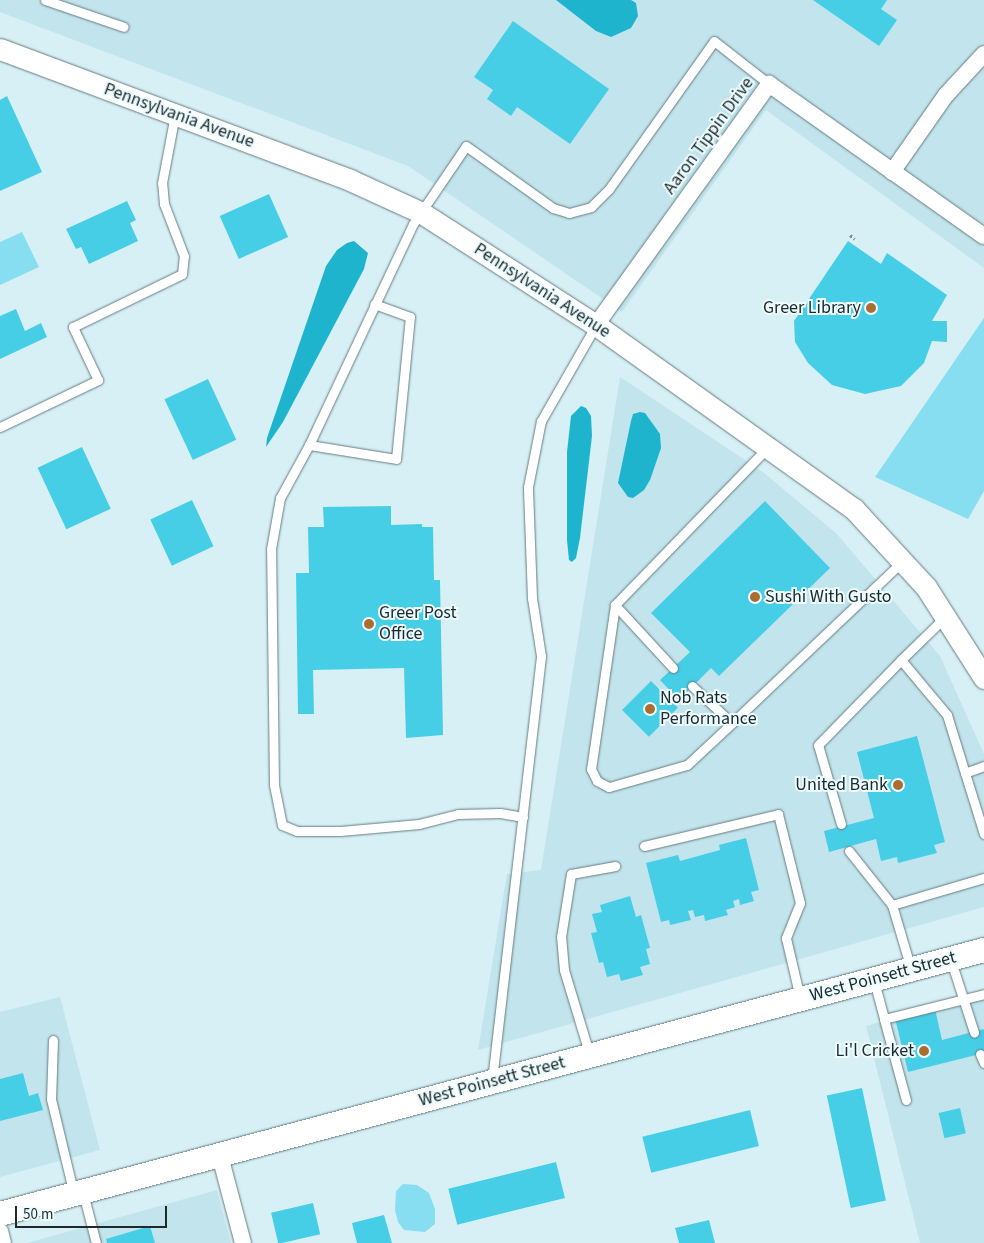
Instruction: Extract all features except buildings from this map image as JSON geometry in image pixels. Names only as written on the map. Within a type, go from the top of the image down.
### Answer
[{"type":"main road","name":"West Poinsett Street","points":[[0,1214],[984,950]]},
{"type":"street","name":"Pennsylvania Avenue","points":[[0,49],[350,180],[422,212],[596,325],[854,509],[926,586],[984,678]]},
{"type":"street","points":[[892,172],[946,95],[984,54]]},
{"type":"street","name":"Aaron Tippin Drive","points":[[596,325],[769,84],[984,236]]},
{"type":"street","points":[[220,1156],[243,1243]]},
{"type":"street","points":[[0,1231],[3,1243]]},
{"type":"lane","points":[[45,0],[124,27]]},
{"type":"lane","points":[[523,818],[500,813],[458,814],[419,824],[340,831],[297,831],[282,825],[274,785],[271,549],[280,498],[309,444],[374,304],[414,224],[466,146],[552,208],[568,213],[590,207],[608,189],[714,41],[769,84]]},
{"type":"lane","points":[[0,428],[98,380],[73,327],[182,274],[184,256],[164,204],[162,183],[175,114]]},
{"type":"lane","points":[[309,444],[396,459],[410,317],[374,304]]},
{"type":"lane","points":[[491,1082],[542,656],[532,598],[528,487],[541,421],[596,325]]},
{"type":"lane","points":[[768,447],[615,605],[591,769],[598,781],[609,786],[687,765],[903,561]]},
{"type":"lane","points":[[615,605],[673,668]]},
{"type":"lane","points":[[841,824],[818,745],[945,617]]},
{"type":"lane","points":[[901,660],[947,715],[984,834]]},
{"type":"lane","points":[[692,686],[732,723]]},
{"type":"lane","points":[[965,773],[984,766]]},
{"type":"lane","points":[[644,846],[778,814],[800,903],[786,938],[800,1000]]},
{"type":"lane","points":[[849,851],[892,905],[911,970]]},
{"type":"lane","points":[[590,1056],[564,970],[561,937],[571,874],[615,866]]},
{"type":"lane","points":[[892,905],[984,878]]},
{"type":"lane","points":[[951,959],[974,1032]]},
{"type":"lane","points":[[874,980],[906,1100]]},
{"type":"lane","points":[[884,1019],[984,994]]},
{"type":"lane","points":[[53,1040],[51,1099],[78,1194],[96,1243]]},
{"type":"path","points":[[850,235],[855,239]]},
{"type":"shaded area","points":[[0,0],[984,0],[984,268],[766,110],[622,312],[408,166],[0,12]]},
{"type":"shaded area","points":[[556,0],[631,0],[636,3],[638,16],[631,28],[611,37],[596,31]]},
{"type":"shaded area","points":[[22,232],[39,267],[0,285],[0,242]]},
{"type":"shaded area","points":[[354,241],[368,253],[364,269],[283,422],[266,447],[267,438],[326,266],[337,250],[347,243]]},
{"type":"shaded area","points":[[984,318],[984,491],[968,519],[875,477]]},
{"type":"shaded area","points":[[620,377],[763,472],[837,534],[940,656],[984,754],[984,907],[478,1050],[507,874],[541,870]]},
{"type":"shaded area","points":[[581,406],[586,408],[591,416],[592,436],[580,538],[576,558],[572,562],[569,560],[567,540],[567,452],[571,416]]},
{"type":"shaded area","points":[[645,413],[660,434],[661,448],[650,480],[644,490],[633,498],[628,497],[618,483],[633,414]]},
{"type":"shaded area","points":[[984,994],[984,1243],[920,1243],[866,1026]]},
{"type":"shaded area","points":[[60,997],[100,1150],[0,1177],[0,1012]]},
{"type":"shaded area","points":[[403,1184],[417,1185],[429,1193],[435,1209],[435,1224],[425,1232],[404,1230],[398,1222],[395,1210],[396,1191]]},
{"type":"shaded area","points":[[217,1190],[231,1243],[27,1243]]},
{"type":"place","name":"Greer Library","points":[[871,308]]},
{"type":"place","name":"Sushi With Gusto","points":[[755,597]]},
{"type":"place","name":"Greer Post Office","points":[[369,624]]},
{"type":"place","name":"Nob Rats Performance","points":[[650,709]]},
{"type":"place","name":"United Bank","points":[[898,785]]},
{"type":"place","name":"Li'l Cricket","points":[[924,1051]]}]
